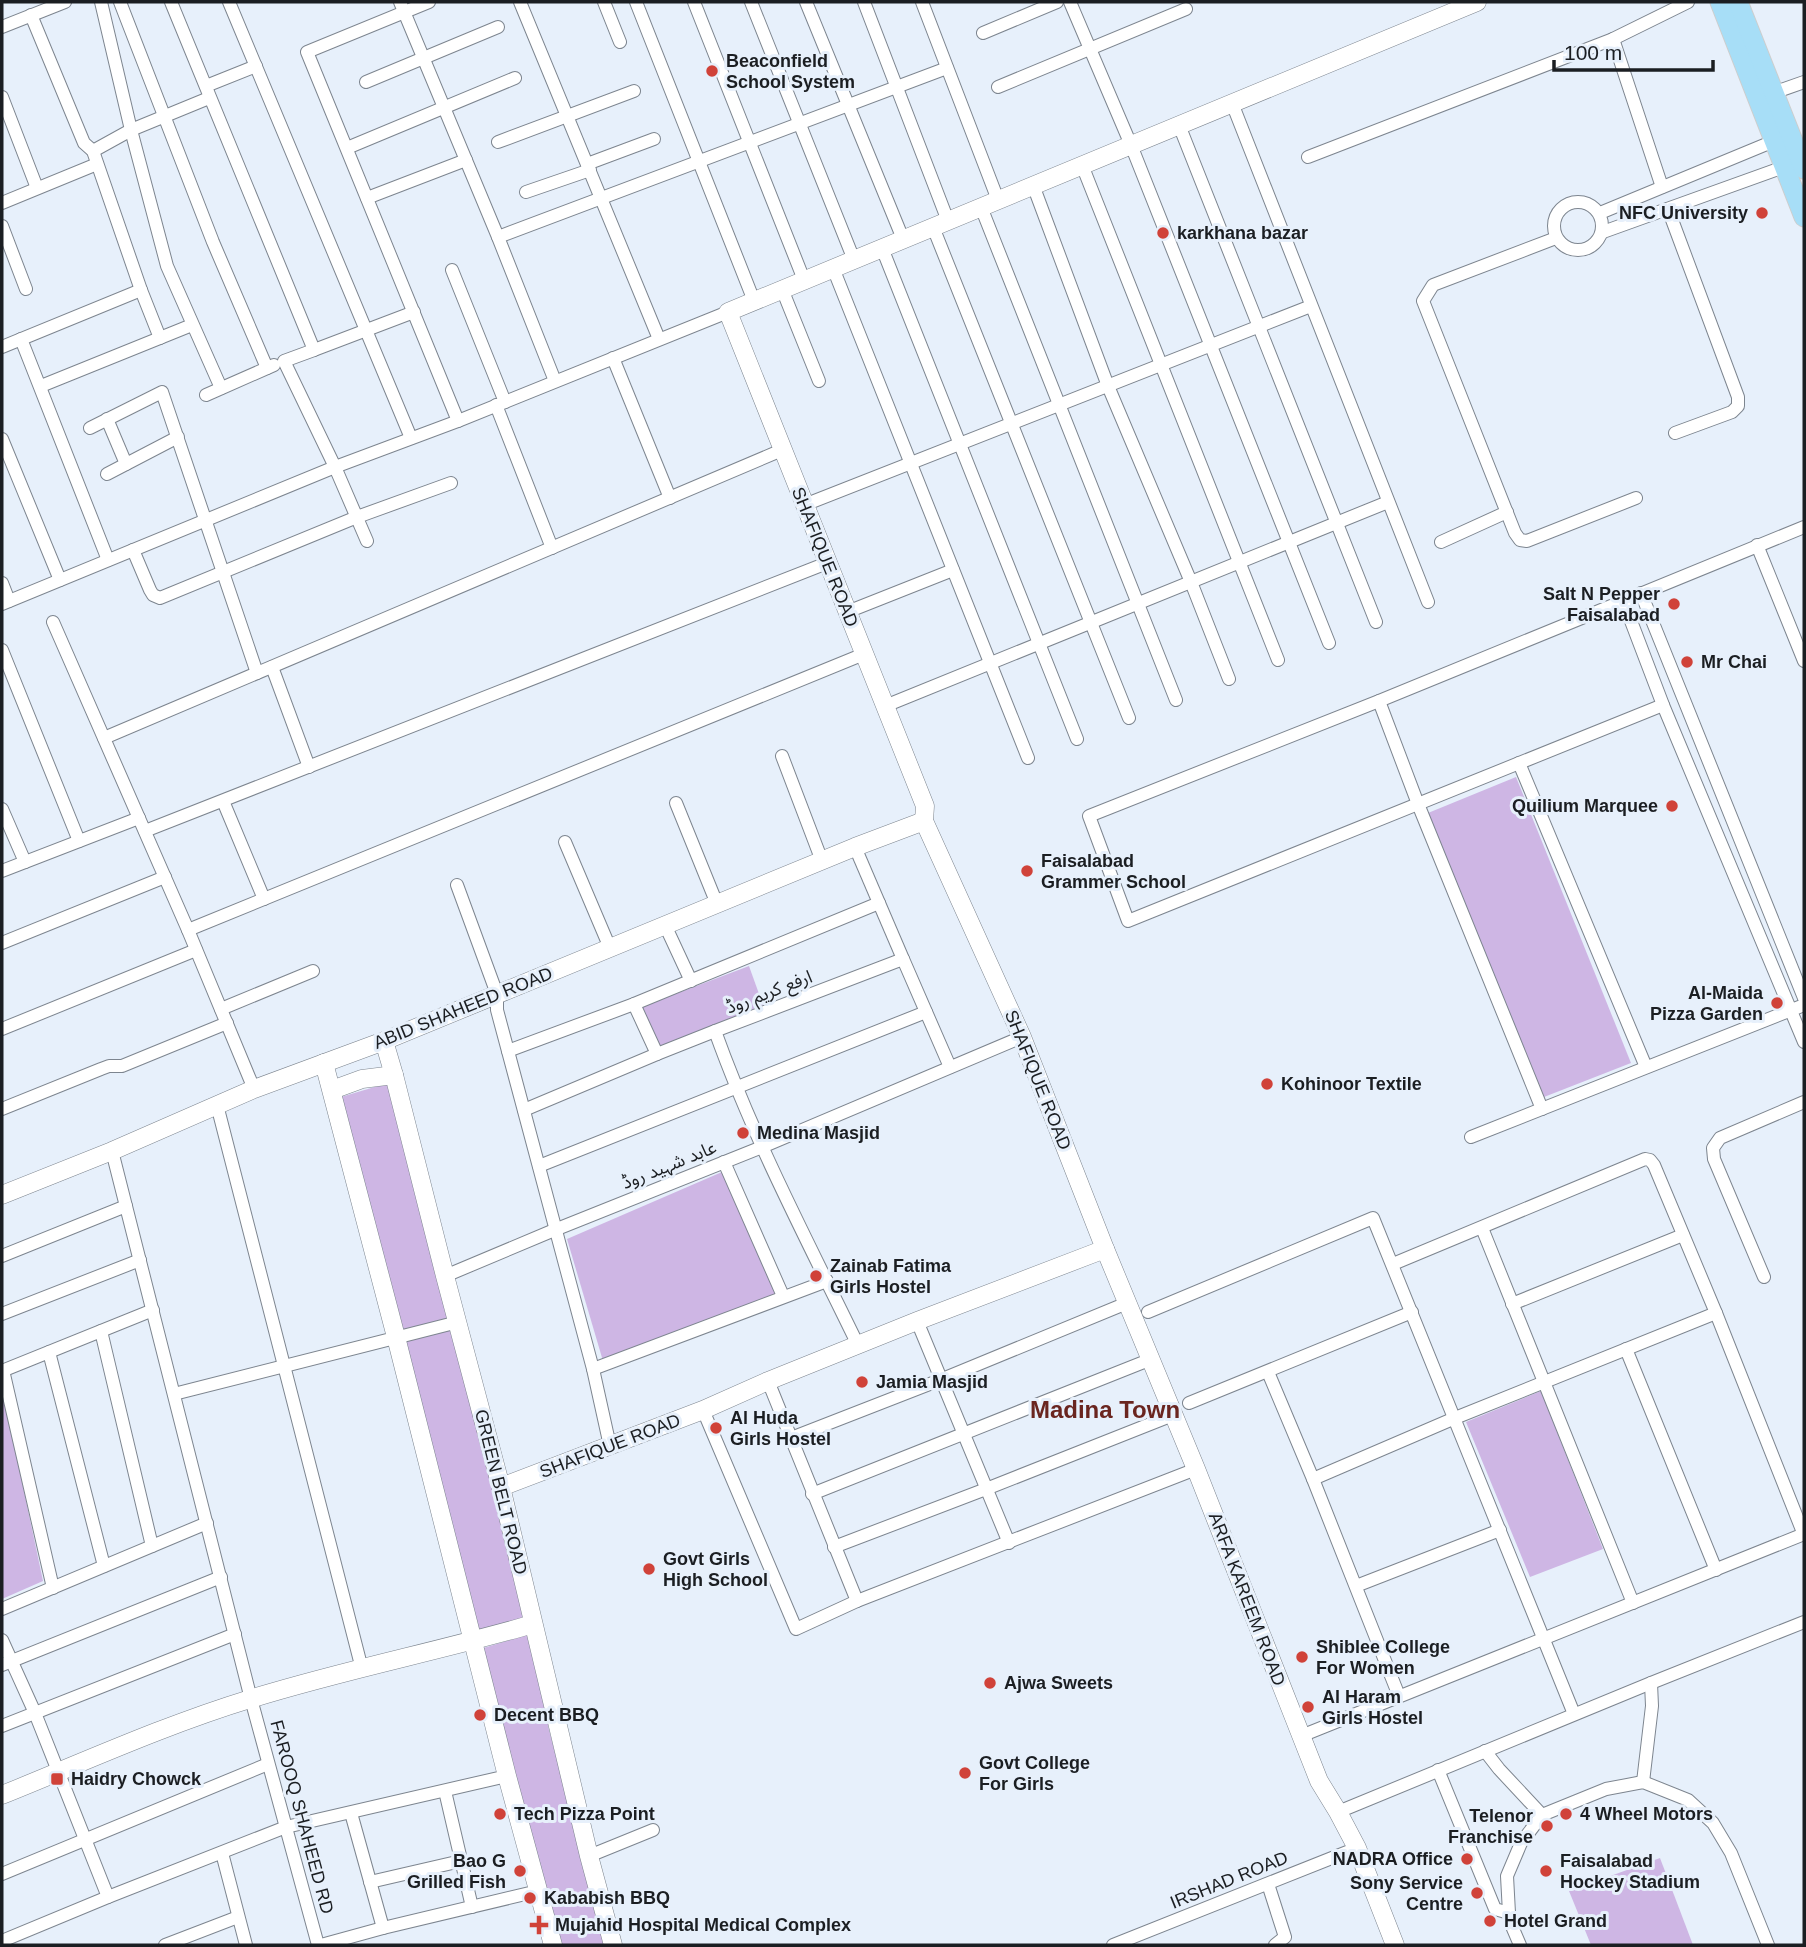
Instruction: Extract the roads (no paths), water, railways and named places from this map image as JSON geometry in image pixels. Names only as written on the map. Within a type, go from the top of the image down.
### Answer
[{"type":"main road","points":[[1720,2],[1804,217]]},
{"type":"main road","points":[[1738,2],[1804,169]]},
{"type":"street","points":[[2,27],[62,2]]},
{"type":"street","points":[[101,2],[167,266],[221,388]]},
{"type":"street","points":[[120,2],[213,242],[267,369]]},
{"type":"street","points":[[171,2],[314,350]]},
{"type":"street","points":[[229,2],[411,438]]},
{"type":"street","points":[[429,2],[402,7],[307,52],[458,421]]},
{"type":"street","points":[[520,2],[659,339]]},
{"type":"street","points":[[604,2],[620,42]]},
{"type":"street","points":[[636,2],[754,301]]},
{"type":"street","points":[[694,2],[804,280]]},
{"type":"street","points":[[751,2],[853,260]]},
{"type":"street","points":[[807,2],[903,239]]},
{"type":"street","points":[[864,2],[897,87],[940,224],[1011,424],[1129,718]]},
{"type":"street","points":[[922,2],[947,68],[989,204],[1059,405],[1176,700]]},
{"type":"street","points":[[983,33],[1056,2]]},
{"type":"street","points":[[1070,2],[1132,145],[1329,643]]},
{"type":"street","points":[[2,583],[5,602],[335,467],[458,421],[728,312],[1477,2]]},
{"type":"street","points":[[1308,157],[1614,39],[1688,2]]},
{"type":"street","points":[[402,7],[555,381]]},
{"type":"street","points":[[998,87],[1186,9]]},
{"type":"street","points":[[31,15],[85,143],[95,157],[160,338]]},
{"type":"street","points":[[366,82],[498,27]]},
{"type":"street","points":[[1614,39],[1662,187]]},
{"type":"street","points":[[2,202],[37,188],[95,157],[131,130],[164,116],[256,66]]},
{"type":"street","points":[[498,237],[947,68]]},
{"type":"street","points":[[347,148],[515,78]]},
{"type":"street","points":[[1773,93],[1804,82]]},
{"type":"street","points":[[498,142],[634,91]]},
{"type":"street","points":[[2,97],[37,188]]},
{"type":"street","points":[[1231,103],[1428,602]]},
{"type":"street","points":[[1179,125],[1376,622]]},
{"type":"street","points":[[526,192],[654,139]]},
{"type":"street","points":[[1600,213],[1774,141]]},
{"type":"street","points":[[367,198],[466,160]]},
{"type":"street","points":[[1082,165],[1278,660]]},
{"type":"street","points":[[1603,232],[1784,167]]},
{"type":"street","points":[[1033,185],[1108,386],[1229,679]]},
{"type":"street","points":[[1578,201],[1591,205],[1600,213],[1603,232],[1597,243],[1587,250],[1576,251],[1564,247],[1556,238],[1553,225],[1557,213],[1566,205],[1578,201]]},
{"type":"street","points":[[1668,209],[1738,397],[1738,406],[1732,412],[1675,433]]},
{"type":"street","points":[[2,226],[26,289]]},
{"type":"street","points":[[1556,238],[1433,285],[1423,301],[1514,533],[1520,540],[1527,541],[1636,498]]},
{"type":"street","points":[[882,248],[1077,739]]},
{"type":"street","points":[[833,268],[1028,758]]},
{"type":"street","points":[[452,270],[552,548]]},
{"type":"street","points":[[782,289],[819,381]]},
{"type":"street","points":[[2,347],[141,290]]},
{"type":"street","points":[[804,505],[1311,306]]},
{"type":"street","points":[[206,395],[284,361],[414,312]]},
{"type":"street","name":"SHAFIQUE ROAD","points":[[501,1488],[703,1410],[917,1321],[1105,1249],[1022,1037],[924,821],[925,806],[728,312]]},
{"type":"street","points":[[41,386],[192,325]]},
{"type":"street","points":[[21,339],[108,560]]},
{"type":"street","points":[[613,358],[670,498]]},
{"type":"street","points":[[284,361],[367,541]]},
{"type":"street","points":[[90,428],[162,392],[257,673]]},
{"type":"street","points":[[107,419],[126,464]]},
{"type":"street","points":[[107,474],[178,437]]},
{"type":"street","points":[[2,439],[60,580]]},
{"type":"street","points":[[104,738],[782,450]]},
{"type":"street","points":[[133,550],[149,590],[160,598],[357,517],[450,483]]},
{"type":"street","points":[[885,706],[1388,502]]},
{"type":"street","points":[[1441,542],[1507,512]]},
{"type":"street","points":[[1663,705],[1128,921],[1089,816],[1804,527]]},
{"type":"street","points":[[1757,545],[1804,661]]},
{"type":"street","points":[[145,831],[827,563]]},
{"type":"street","points":[[847,612],[953,570]]},
{"type":"street","points":[[1641,593],[1804,998]]},
{"type":"street","points":[[1623,600],[1663,705],[1804,1042]]},
{"type":"street","points":[[53,622],[197,950],[254,1089]]},
{"type":"street","points":[[2,650],[79,841]]},
{"type":"street","points":[[188,930],[864,654]]},
{"type":"street","points":[[272,667],[309,767]]},
{"type":"street","points":[[1379,701],[1542,1109]]},
{"type":"street","points":[[782,756],[822,861]]},
{"type":"street","points":[[1519,763],[1646,1068]]},
{"type":"street","points":[[223,801],[264,899]]},
{"type":"street","points":[[676,803],[717,904]]},
{"type":"street","points":[[2,809],[25,862]]},
{"type":"street","points":[[2,871],[139,818]]},
{"type":"street","name":"ABID SHAHEED ROAD","points":[[2,1195],[254,1089],[384,1041],[924,821]]},
{"type":"street","points":[[565,842],[610,948]]},
{"type":"street","points":[[855,847],[950,1067]]},
{"type":"street","points":[[2,943],[165,877]]},
{"type":"street","points":[[457,885],[497,994],[497,1010],[593,1369],[610,1446]]},
{"type":"street","points":[[508,1051],[634,1004],[879,903]]},
{"type":"street","points":[[665,925],[691,981]]},
{"type":"street","points":[[2,1029],[197,950]]},
{"type":"street","name":"ارفع کریم روڈ","points":[[858,1345],[762,1147],[715,1031],[903,959]]},
{"type":"street","points":[[220,1009],[313,971]]},
{"type":"street","points":[[634,1004],[657,1054]]},
{"type":"street","points":[[1471,1137],[1804,1006]]},
{"type":"street","points":[[540,1166],[926,1012]]},
{"type":"street","points":[[2,1109],[109,1066],[122,1066],[226,1023]]},
{"type":"street","points":[[524,1110],[715,1031]]},
{"type":"street","name":"عابد شہید روڈ","points":[[445,1276],[762,1147],[1022,1037]]},
{"type":"street","name":"GREEN BELT ROAD","points":[[384,1041],[501,1488],[589,1856],[613,1945]]},
{"type":"street","points":[[324,1063],[553,1945]]},
{"type":"street","points":[[332,1090],[362,1079],[394,1075]]},
{"type":"street","points":[[1764,1277],[1714,1159],[1713,1148],[1720,1138],[1804,1102]]},
{"type":"street","points":[[217,1105],[362,1669]]},
{"type":"street","name":"FAROOQ SHAHEED RD","points":[[112,1151],[268,1765],[320,1945]]},
{"type":"street","points":[[1301,1736],[1804,1535],[1684,1235],[1650,1160],[1645,1159],[1393,1264]]},
{"type":"street","points":[[724,1162],[783,1296]]},
{"type":"street","points":[[2,1256],[126,1206]]},
{"type":"street","points":[[1148,1312],[1373,1218],[1574,1714]]},
{"type":"street","points":[[1482,1228],[1633,1603]]},
{"type":"street","points":[[1512,1304],[1684,1235]]},
{"type":"street","name":"ARFA KAREEM ROAD","points":[[1105,1249],[1319,1781],[1339,1812],[1357,1848],[1395,1945]]},
{"type":"street","points":[[2,1314],[140,1260]]},
{"type":"street","points":[[593,1369],[827,1281]]},
{"type":"street","points":[[791,1438],[1127,1303]]},
{"type":"street","points":[[52,1588],[3,1370],[153,1310]]},
{"type":"street","points":[[1189,1403],[1412,1312]]},
{"type":"street","points":[[1313,1479],[1455,1418],[1716,1313]]},
{"type":"street","points":[[917,1321],[1009,1543]]},
{"type":"street","points":[[174,1394],[458,1322]]},
{"type":"street","points":[[101,1331],[152,1546]]},
{"type":"street","points":[[1626,1349],[1716,1570]]},
{"type":"street","points":[[49,1352],[104,1566]]},
{"type":"street","points":[[812,1494],[1149,1360]]},
{"type":"street","points":[[1268,1372],[1399,1696]]},
{"type":"street","points":[[768,1381],[857,1601]]},
{"type":"street","points":[[703,1410],[796,1629],[857,1601],[1195,1469]]},
{"type":"street","points":[[834,1547],[1172,1415]]},
{"type":"street","points":[[2,1609],[207,1523]]},
{"type":"street","points":[[1356,1586],[1500,1530]]},
{"type":"street","points":[[6,1663],[221,1577]]},
{"type":"street","points":[[1339,1812],[1804,1622]]},
{"type":"street","points":[[2,1795],[186,1721],[251,1699],[533,1623]]},
{"type":"street","points":[[2,1726],[235,1634]]},
{"type":"street","points":[[2,1640],[6,1663],[34,1713],[108,1897]]},
{"type":"street","points":[[1643,1782],[1651,1683]]},
{"type":"street","points":[[1485,1751],[1542,1815]]},
{"type":"street","points":[[2,1874],[268,1765]]},
{"type":"street","points":[[1438,1770],[1494,1909],[1509,1913]]},
{"type":"street","points":[[2,1941],[286,1827],[507,1776]]},
{"type":"street","points":[[1520,1945],[1509,1913],[1507,1876],[1521,1843],[1542,1815],[1606,1789],[1643,1782],[1688,1800],[1713,1823],[1731,1853],[1768,1945]]},
{"type":"street","points":[[445,1791],[472,1906]]},
{"type":"street","points":[[351,1813],[383,1928]]},
{"type":"street","points":[[589,1856],[653,1830]]},
{"type":"street","name":"IRSHAD ROAD","points":[[1114,1945],[1357,1848]]},
{"type":"street","points":[[222,1853],[246,1945]]},
{"type":"street","points":[[370,1882],[461,1861]]},
{"type":"street","points":[[1268,1884],[1285,1937],[1275,1945]]},
{"type":"street","points":[[320,1945],[538,1891]]},
{"type":"street","points":[[165,1945],[238,1917]]},
{"type":"place","name":"Beaconfield School System","points":[[712,71]]},
{"type":"place","name":"NFC University","points":[[1762,213]]},
{"type":"place","name":"karkhana bazar","points":[[1163,233]]},
{"type":"place","name":"Salt N Pepper Faisalabad","points":[[1674,604]]},
{"type":"place","name":"Mr Chai","points":[[1687,662]]},
{"type":"place","name":"Quilium Marquee","points":[[1672,806]]},
{"type":"place","name":"Faisalabad Grammer School","points":[[1027,871]]},
{"type":"place","name":"Al-Maida Pizza Garden","points":[[1777,1003]]},
{"type":"place","name":"Kohinoor Textile","points":[[1267,1084]]},
{"type":"place","name":"Medina Masjid","points":[[743,1133]]},
{"type":"place","name":"Zainab Fatima Girls Hostel","points":[[816,1276]]},
{"type":"place","name":"Jamia Masjid","points":[[862,1382]]},
{"type":"place","name":"Al Huda Girls Hostel","points":[[716,1428]]},
{"type":"place","name":"Govt Girls High School","points":[[649,1569]]},
{"type":"place","name":"Shiblee College For Women","points":[[1302,1657]]},
{"type":"place","name":"Ajwa Sweets","points":[[990,1683]]},
{"type":"place","name":"Al Haram Girls Hostel","points":[[1308,1707]]},
{"type":"place","name":"Decent BBQ","points":[[480,1715]]},
{"type":"place","name":"Govt College For Girls","points":[[965,1773]]},
{"type":"place","name":"Haidry Chowck","points":[[57,1779]]},
{"type":"place","name":"Tech Pizza Point","points":[[500,1814]]},
{"type":"place","name":"4 Wheel Motors","points":[[1566,1814]]},
{"type":"place","name":"Telenor Franchise","points":[[1547,1826]]},
{"type":"place","name":"NADRA Office","points":[[1467,1859]]},
{"type":"place","name":"Bao G Grilled Fish","points":[[520,1871]]},
{"type":"place","name":"Faisalabad Hockey Stadium","points":[[1546,1871]]},
{"type":"place","name":"Sony Service Centre","points":[[1477,1893]]},
{"type":"place","name":"Kababish BBQ","points":[[530,1898]]},
{"type":"place","name":"Hotel Grand","points":[[1490,1921]]},
{"type":"place","name":"Mujahid Hospital Medical Complex","points":[[539,1925]]},
{"type":"district","name":"Madina Town","points":[[1105,1409]]}]
